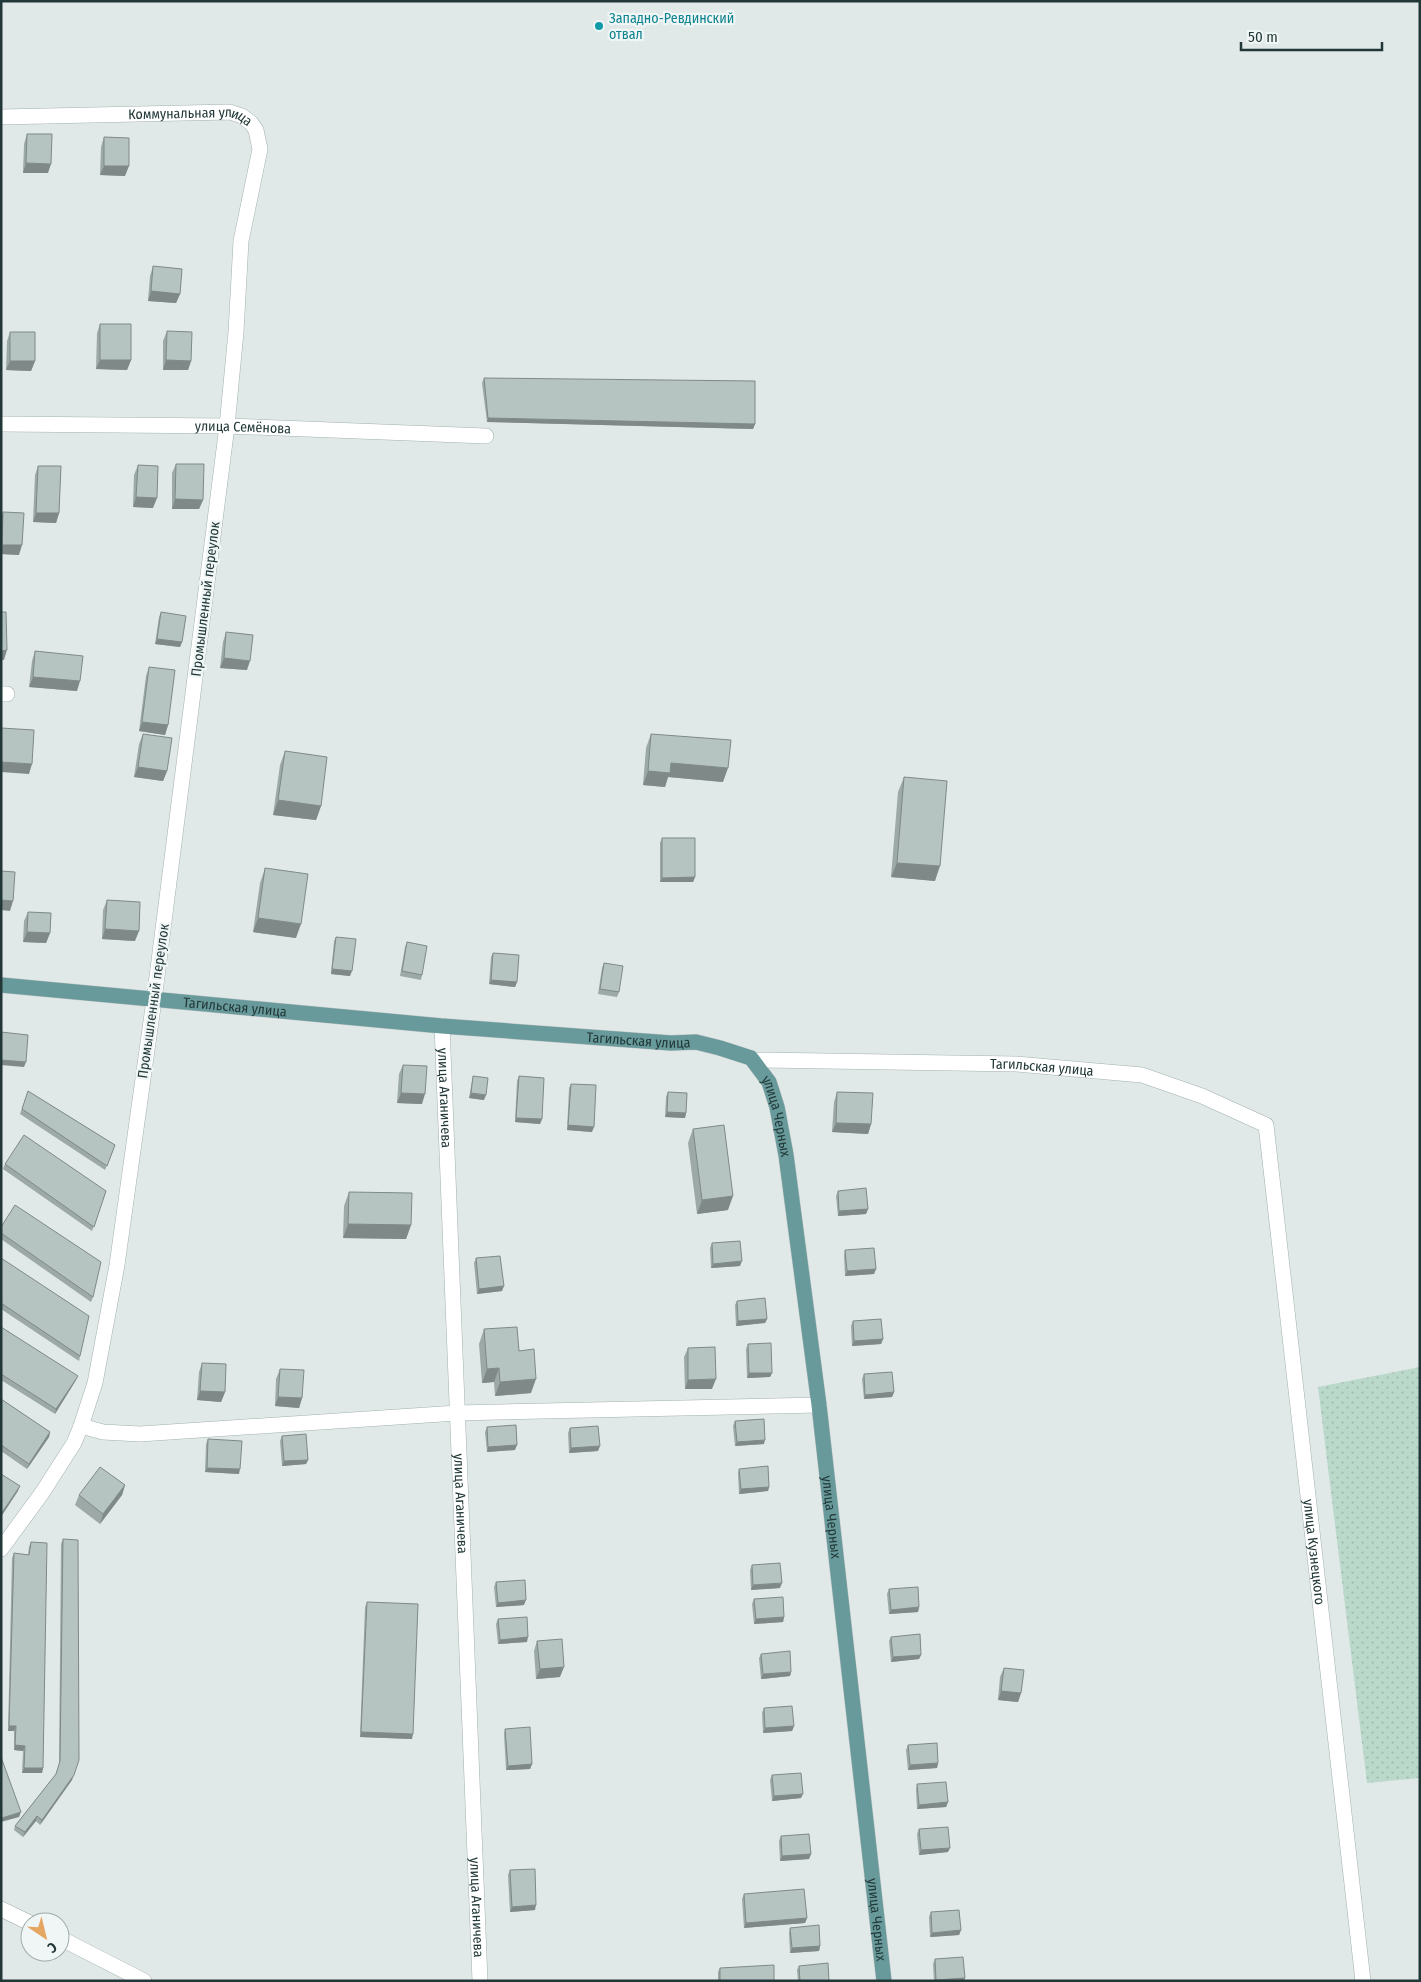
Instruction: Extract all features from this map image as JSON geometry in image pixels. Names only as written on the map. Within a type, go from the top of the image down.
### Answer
[{"type":"main road","name":"Тагильская улица","points":[[1,985],[442,1026],[672,1043],[696,1042],[754,1060]]},
{"type":"main road","name":"улица Черных","points":[[754,1060],[769,1082],[778,1107],[786,1155],[818,1405],[884,1981]]},
{"type":"street","name":"Коммунальная улица","points":[[1,117],[230,112],[242,116],[251,123],[256,130],[260,149],[241,241],[236,332],[227,426]]},
{"type":"street","name":"улица Семёнова","points":[[1,424],[227,426],[486,436]]},
{"type":"street","name":"Промышленный переулок","points":[[1,1549],[74,1443],[95,1383],[117,1265],[154,1000],[227,426]]},
{"type":"street","name":"улица Аганичева","points":[[442,1026],[480,1981]]},
{"type":"street","name":"Тагильская улица","points":[[754,1060],[1016,1064],[1142,1075],[1202,1096],[1266,1125]]},
{"type":"street","name":"улица Кузнецкого","points":[[1266,1125],[1363,1981]]},
{"type":"street","points":[[81,1426],[103,1432],[140,1434],[457,1413],[818,1405]]},
{"type":"street","points":[[1,1909],[20,1918]]},
{"type":"street","points":[[70,1943],[144,1981]]},
{"type":"green space","points":[[1420,1367],[1420,1778],[1367,1783],[1318,1387]]},
{"type":"building","points":[[27,134],[52,134],[51,164],[26,163]]},
{"type":"building","points":[[104,137],[129,138],[129,166],[104,166]]},
{"type":"building","points":[[153,266],[182,269],[180,294],[151,291]]},
{"type":"building","points":[[100,324],[131,324],[131,360],[100,360]]},
{"type":"building","points":[[167,331],[192,332],[191,361],[166,360]]},
{"type":"building","points":[[10,332],[35,332],[35,361],[10,361]]},
{"type":"building","points":[[484,378],[755,381],[755,424],[488,418]]},
{"type":"building","points":[[176,464],[204,464],[203,500],[175,499]]},
{"type":"building","points":[[138,465],[158,466],[157,498],[136,497]]},
{"type":"building","points":[[38,466],[61,466],[59,513],[36,513]]},
{"type":"building","points":[[3,512],[24,513],[22,545],[2,545]]},
{"type":"building","points":[[1,612],[6,612],[7,650],[1,651]]},
{"type":"building","points":[[161,612],[186,616],[182,642],[157,639]]},
{"type":"building","points":[[226,632],[253,635],[250,661],[224,658]]},
{"type":"building","points":[[35,651],[83,656],[80,681],[33,677]]},
{"type":"building","points":[[149,667],[175,670],[168,725],[142,722]]},
{"type":"building","points":[[1,728],[34,730],[32,764],[1,762]]},
{"type":"building","points":[[143,734],[172,738],[167,771],[138,767]]},
{"type":"building","points":[[651,734],[731,740],[728,768],[671,763],[670,773],[648,771]]},
{"type":"building","points":[[285,751],[327,757],[321,806],[278,800]]},
{"type":"building","points":[[904,777],[947,781],[940,866],[897,863]]},
{"type":"building","points":[[662,838],[695,838],[695,877],[662,878]]},
{"type":"building","points":[[265,868],[308,874],[301,924],[258,918]]},
{"type":"building","points":[[1,871],[15,872],[13,901],[1,900]]},
{"type":"building","points":[[107,900],[140,902],[139,931],[105,929]]},
{"type":"building","points":[[28,912],[51,913],[50,933],[27,932]]},
{"type":"building","points":[[336,937],[356,939],[352,971],[332,969]]},
{"type":"building","points":[[407,942],[427,946],[422,975],[402,971]]},
{"type":"building","points":[[493,953],[519,955],[517,982],[491,980]]},
{"type":"building","points":[[604,963],[623,966],[619,992],[600,989]]},
{"type":"building","points":[[1,1032],[28,1035],[26,1062],[1,1060]]},
{"type":"building","points":[[403,1065],[427,1066],[425,1094],[401,1093]]},
{"type":"building","points":[[473,1076],[488,1078],[486,1095],[471,1093]]},
{"type":"building","points":[[519,1076],[544,1078],[542,1119],[516,1118]]},
{"type":"building","points":[[571,1084],[596,1085],[594,1127],[568,1125]]},
{"type":"building","points":[[28,1091],[115,1145],[107,1166],[22,1109]]},
{"type":"building","points":[[668,1092],[687,1093],[686,1113],[667,1112]]},
{"type":"building","points":[[837,1092],[873,1093],[871,1124],[836,1123]]},
{"type":"building","points":[[724,1125],[733,1196],[702,1200],[693,1129]]},
{"type":"building","points":[[24,1135],[106,1191],[94,1227],[5,1164]]},
{"type":"building","points":[[866,1188],[868,1209],[839,1211],[838,1191]]},
{"type":"building","points":[[349,1192],[412,1193],[411,1225],[348,1224]]},
{"type":"building","points":[[15,1205],[101,1262],[93,1297],[1,1233],[1,1227]]},
{"type":"building","points":[[740,1241],[742,1261],[713,1264],[712,1243]]},
{"type":"building","points":[[874,1248],[876,1269],[847,1271],[845,1250]]},
{"type":"building","points":[[500,1256],[504,1286],[479,1289],[476,1258]]},
{"type":"building","points":[[1,1258],[89,1316],[80,1356],[1,1303]]},
{"type":"building","points":[[765,1298],[767,1319],[738,1321],[737,1301]]},
{"type":"building","points":[[881,1319],[883,1339],[854,1341],[853,1321]]},
{"type":"building","points":[[1,1327],[78,1376],[56,1409],[1,1374]]},
{"type":"building","points":[[517,1327],[519,1351],[534,1349],[536,1379],[500,1382],[499,1368],[487,1369],[484,1329]]},
{"type":"building","points":[[771,1343],[772,1373],[749,1373],[748,1344]]},
{"type":"building","points":[[715,1347],[716,1379],[688,1380],[688,1348]]},
{"type":"building","points":[[202,1363],[226,1364],[225,1392],[200,1391]]},
{"type":"building","points":[[280,1369],[304,1370],[302,1398],[278,1397]]},
{"type":"building","points":[[892,1372],[894,1392],[865,1395],[864,1374]]},
{"type":"building","points":[[1,1399],[50,1432],[29,1464],[1,1445]]},
{"type":"building","points":[[764,1419],[765,1440],[737,1442],[735,1421]]},
{"type":"building","points":[[516,1425],[517,1445],[488,1447],[487,1427]]},
{"type":"building","points":[[598,1426],[600,1446],[571,1448],[570,1428]]},
{"type":"building","points":[[306,1434],[308,1460],[284,1461],[282,1436]]},
{"type":"building","points":[[208,1439],[242,1441],[240,1469],[207,1468]]},
{"type":"building","points":[[768,1466],[769,1487],[741,1489],[739,1469]]},
{"type":"building","points":[[100,1467],[125,1485],[103,1514],[79,1495]]},
{"type":"building","points":[[1,1474],[20,1486],[1,1514]]},
{"type":"building","points":[[63,1539],[78,1540],[79,1760],[74,1775],[42,1820],[37,1816],[25,1832],[15,1826],[56,1774],[60,1761]]},
{"type":"building","points":[[31,1542],[47,1543],[43,1768],[24,1768],[25,1746],[15,1745],[16,1726],[9,1726],[14,1553],[29,1555]]},
{"type":"building","points":[[780,1563],[782,1583],[753,1585],[752,1565]]},
{"type":"building","points":[[525,1580],[526,1600],[498,1603],[496,1582]]},
{"type":"building","points":[[918,1587],[919,1607],[891,1610],[889,1589]]},
{"type":"building","points":[[783,1597],[784,1617],[756,1619],[754,1599]]},
{"type":"building","points":[[367,1602],[418,1604],[413,1734],[361,1732]]},
{"type":"building","points":[[527,1617],[528,1637],[500,1640],[498,1619]]},
{"type":"building","points":[[920,1634],[921,1655],[893,1657],[891,1637]]},
{"type":"building","points":[[562,1639],[564,1667],[540,1669],[537,1641]]},
{"type":"building","points":[[790,1651],[791,1672],[763,1674],[761,1654]]},
{"type":"building","points":[[1004,1668],[1024,1670],[1021,1693],[1001,1691]]},
{"type":"building","points":[[792,1706],[794,1726],[765,1728],[764,1708]]},
{"type":"building","points":[[530,1727],[532,1764],[508,1766],[505,1729]]},
{"type":"building","points":[[937,1743],[938,1763],[910,1765],[908,1745]]},
{"type":"building","points":[[1,1757],[21,1812],[2,1818],[1,1817]]},
{"type":"building","points":[[801,1773],[803,1794],[774,1796],[772,1775]]},
{"type":"building","points":[[946,1782],[948,1802],[919,1805],[917,1784]]},
{"type":"building","points":[[948,1827],[950,1848],[921,1850],[919,1829]]},
{"type":"building","points":[[809,1834],[811,1854],[782,1856],[781,1836]]},
{"type":"building","points":[[535,1869],[536,1905],[512,1907],[510,1870]]},
{"type":"building","points":[[804,1889],[807,1918],[746,1923],[744,1894]]},
{"type":"building","points":[[959,1910],[961,1930],[932,1933],[931,1912]]},
{"type":"building","points":[[819,1925],[820,1946],[792,1948],[790,1928]]},
{"type":"building","points":[[963,1957],[965,1978],[936,1980],[935,1959]]},
{"type":"building","points":[[828,1963],[829,1981],[800,1981],[799,1966]]},
{"type":"building","points":[[774,1965],[774,1981],[720,1981],[720,1968]]},
{"type":"place","name":"Западно-Ревдинский отвал","points":[[599,26]]}]
